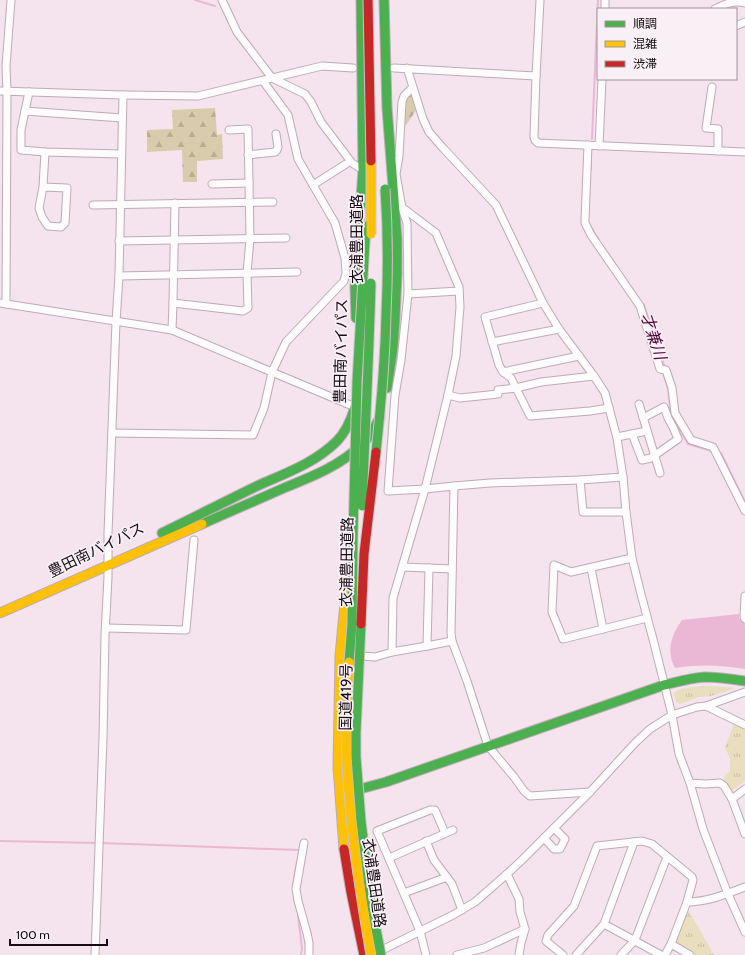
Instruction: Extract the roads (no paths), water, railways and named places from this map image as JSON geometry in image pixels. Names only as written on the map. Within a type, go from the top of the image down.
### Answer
[{"type":"main road","name":"豊田南バイパス","points":[[0,613],[45,594],[250,490],[308,463],[331,447],[344,432],[353,416],[357,378],[356,286],[362,170],[363,112],[361,0]]},
{"type":"main road","name":"衣浦豊田道路","points":[[353,574],[366,333],[368,255],[365,0]]},
{"type":"main road","name":"衣浦豊田道路","points":[[361,621],[360,571],[363,452],[370,326],[371,256],[371,124],[368,0]]},
{"type":"main road","points":[[384,0],[386,74]]},
{"type":"main road","name":"豊田南バイパス","points":[[0,609],[328,468],[347,458],[365,442],[378,423],[383,407],[393,347],[395,318],[397,239],[390,160],[386,74]]},
{"type":"main road","name":"衣浦豊田道路","points":[[382,954],[371,902],[357,779],[356,732],[365,539],[377,443],[384,357],[388,249],[383,137],[386,74]]},
{"type":"main road","name":"衣浦豊田道路","points":[[363,112],[366,162],[366,226],[357,380],[352,624],[348,684],[348,762],[360,892],[371,955]]},
{"type":"main road","name":"国道419号","points":[[344,432],[342,440],[343,447],[353,475],[354,488],[352,540],[348,565],[340,656],[338,768],[343,841],[351,892],[364,955]]},
{"type":"main road","name":"国道419号","points":[[365,442],[360,454],[360,466],[372,492],[373,505],[361,656],[359,704],[360,789],[362,823],[382,954]]},
{"type":"main road","points":[[328,468],[342,466],[350,470],[353,475]]},
{"type":"main road","points":[[349,789],[360,789],[386,782],[664,685],[690,678],[710,677],[745,681]]},
{"type":"main road","points":[[338,715],[346,739],[351,824],[344,845]]},
{"type":"street","points":[[11,0],[4,91],[3,303],[172,330],[355,407]]},
{"type":"street","points":[[222,0],[237,32],[272,78],[305,94],[311,102],[321,122],[352,163],[362,170]]},
{"type":"street","points":[[540,0],[534,137],[538,143],[745,152]]},
{"type":"street","points":[[717,8],[736,1],[745,3]]},
{"type":"street","points":[[4,91],[198,96],[322,66],[354,68]]},
{"type":"street","points":[[394,68],[536,76]]},
{"type":"street","points":[[407,68],[422,119],[429,132],[496,205],[543,304],[558,329],[594,376],[604,393],[616,437],[623,477],[632,558],[672,715],[679,754],[690,784],[703,829],[728,894],[745,932]]},
{"type":"street","points":[[599,146],[602,80]]},
{"type":"street","points":[[112,432],[253,434],[264,408],[272,372],[286,342],[344,281],[346,273],[345,258],[335,223],[298,159],[288,115],[263,81]]},
{"type":"street","points":[[712,87],[706,128],[718,129],[718,151]]},
{"type":"street","points":[[412,88],[404,96],[402,102],[399,156],[396,174],[402,208],[407,223],[408,294],[401,360],[395,394],[388,491],[490,483],[623,477]]},
{"type":"street","points":[[29,92],[21,130],[20,150],[121,154]]},
{"type":"street","points":[[96,955],[105,635],[116,322],[119,276],[123,95]]},
{"type":"street","points":[[25,111],[122,118]]},
{"type":"street","points":[[173,303],[243,311],[248,308],[247,274],[250,238],[248,129],[229,130]]},
{"type":"street","points":[[248,155],[275,152],[278,147],[276,134]]},
{"type":"street","points":[[588,145],[585,223],[591,235],[640,306],[663,369],[666,370],[672,388],[668,418],[678,438],[655,456],[642,460],[632,434]]},
{"type":"street","points":[[43,187],[67,188],[65,223],[61,227],[48,226],[42,217],[39,208],[43,187],[45,152]]},
{"type":"street","points":[[314,185],[346,164]]},
{"type":"street","points":[[212,184],[249,183]]},
{"type":"street","points":[[93,205],[273,202]]},
{"type":"street","points":[[172,330],[175,204]]},
{"type":"street","points":[[392,652],[394,598],[425,489],[448,395],[456,356],[460,307],[459,287],[436,233],[402,208]]},
{"type":"street","points":[[119,241],[286,238]]},
{"type":"street","points":[[119,276],[297,272]]},
{"type":"street","points":[[408,294],[459,291]]},
{"type":"street","points":[[543,304],[485,317],[499,365],[503,372],[511,378],[530,416],[609,408]]},
{"type":"street","points":[[492,342],[558,329]]},
{"type":"street","points":[[503,372],[578,356]]},
{"type":"street","points":[[448,395],[460,398],[498,394],[498,390],[516,388],[541,382],[594,376]]},
{"type":"street","points":[[639,404],[660,472]]},
{"type":"street","points":[[643,418],[664,408],[670,408],[675,413],[691,440],[713,448],[745,511]]},
{"type":"street","points":[[616,437],[647,431]]},
{"type":"street","points":[[580,480],[583,512],[626,512]]},
{"type":"street","points":[[454,486],[451,621],[452,641],[467,681],[488,746],[524,791],[530,796],[590,792]]},
{"type":"street","points":[[106,628],[186,630],[194,540]]},
{"type":"street","points":[[632,558],[571,572],[554,564],[552,612],[563,639],[647,618]]},
{"type":"street","points":[[403,566],[452,569]]},
{"type":"street","points":[[427,646],[429,568]]},
{"type":"street","points":[[591,568],[603,629]]},
{"type":"street","points":[[745,596],[745,619]]},
{"type":"street","points":[[361,656],[375,657],[392,652],[452,641]]},
{"type":"street","points":[[382,954],[420,931],[453,916],[474,902],[507,874],[544,838],[650,729],[672,715],[697,707],[706,706],[745,692]]},
{"type":"street","points":[[706,706],[745,725]]},
{"type":"street","points":[[690,784],[720,783],[724,786],[732,799],[745,834]]},
{"type":"street","points":[[732,799],[745,789]]},
{"type":"street","points":[[426,955],[420,931],[377,831],[430,810],[435,810],[445,833]]},
{"type":"street","points":[[544,838],[554,850],[560,849],[565,839],[554,828]]},
{"type":"street","points":[[389,858],[453,830]]},
{"type":"street","points":[[426,841],[434,860],[452,884],[462,910]]},
{"type":"street","points":[[563,955],[546,941],[548,935],[574,906],[597,846],[642,841],[652,844],[692,877],[693,880],[687,902],[671,944],[665,955]]},
{"type":"street","points":[[576,955],[604,924],[634,842]]},
{"type":"street","points":[[304,843],[296,889],[309,943],[309,955]]},
{"type":"street","points":[[621,955],[635,940],[667,857]]},
{"type":"street","points":[[507,874],[519,899],[520,912],[525,929],[519,955]]},
{"type":"street","points":[[404,893],[447,877]]},
{"type":"street","points":[[687,902],[698,902],[745,888]]},
{"type":"street","points":[[604,924],[661,955]]},
{"type":"street","points":[[457,955],[484,951],[525,929]]},
{"type":"street","points":[[671,944],[690,955]]},
{"type":"waterway","points":[[195,0],[215,6]]},
{"type":"waterway","name":"才兼川","points":[[598,0],[598,8]]},
{"type":"waterway","name":"才兼川","points":[[592,139],[597,23]]},
{"type":"waterway","name":"才兼川","points":[[591,150],[591,169]]},
{"type":"waterway","name":"才兼川","points":[[591,227],[599,240]]},
{"type":"waterway","name":"才兼川","points":[[642,303],[644,305],[664,365],[663,372],[668,389],[671,414],[688,444],[712,451]]},
{"type":"waterway","name":"才兼川","points":[[718,452],[721,453],[745,502]]},
{"type":"waterway","points":[[0,841],[97,843]]},
{"type":"waterway","points":[[101,843],[300,850]]},
{"type":"waterway","points":[[294,887],[293,885],[297,862]]},
{"type":"waterway","points":[[298,915],[302,949],[301,955]]}]
